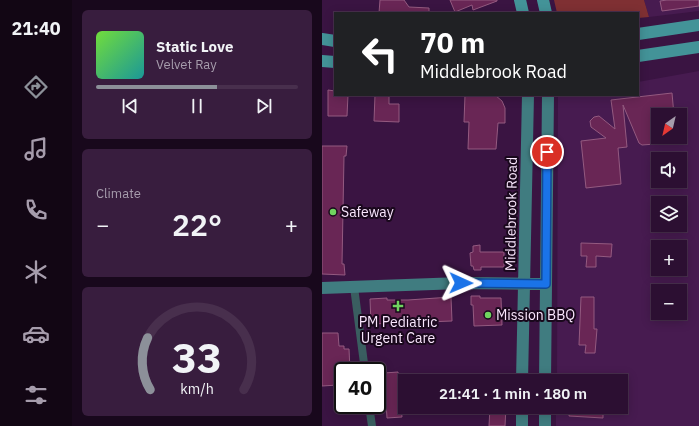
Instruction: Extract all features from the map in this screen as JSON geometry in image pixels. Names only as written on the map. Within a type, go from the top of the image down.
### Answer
[{"type":"main road","points":[[520,0],[524,12]]},
{"type":"main road","points":[[543,0],[546,12]]},
{"type":"main road","points":[[639,34],[699,25]]},
{"type":"main road","points":[[322,39],[334,41]]},
{"type":"main road","points":[[639,56],[699,47]]},
{"type":"main road","points":[[322,61],[334,62]]},
{"type":"main road","name":"Middlebrook Road","points":[[522,374],[528,96]]},
{"type":"main road","points":[[545,374],[548,96]]},
{"type":"main road","points":[[322,288],[461,283],[546,284]]},
{"type":"main road","points":[[522,414],[522,426]]},
{"type":"main road","points":[[545,414],[545,426]]},
{"type":"street","points":[[354,287],[364,362]]},
{"type":"street","points":[[370,414],[372,426]]},
{"type":"shaded area","points":[[554,0],[644,0],[649,17],[639,18],[639,12],[557,12]]},
{"type":"shaded area","points":[[644,0],[699,0],[699,11],[649,17]]},
{"type":"shaded area","points":[[699,71],[699,426],[556,426],[556,414],[628,414],[628,374],[557,374],[558,96],[639,96],[639,82]]},
{"type":"building","points":[[380,0],[404,0],[409,7],[429,8],[429,12],[379,12]]},
{"type":"building","points":[[450,0],[497,1],[473,10],[472,5],[455,12]]},
{"type":"building","points":[[699,0],[699,6],[662,11],[660,1]]},
{"type":"building","points":[[328,90],[334,91],[334,96],[348,96],[347,116],[328,116]]},
{"type":"building","points":[[672,93],[673,108],[651,108],[651,144],[655,144],[642,145],[639,143],[623,105],[627,147],[618,148],[621,184],[586,188],[581,141],[606,138],[591,127],[590,121],[594,117],[599,116],[615,129],[611,100]]},
{"type":"building","points":[[375,96],[389,96],[389,104],[399,104],[399,122],[374,121]]},
{"type":"building","points":[[465,96],[496,96],[502,101],[505,108],[505,123],[498,123],[496,149],[468,149],[469,122],[464,122]]},
{"type":"building","name":"Safeway","points":[[322,146],[347,146],[346,156],[344,156],[342,264],[344,264],[345,275],[322,274]]},
{"type":"building","points":[[581,243],[612,244],[611,257],[596,256],[596,267],[586,267],[587,256],[581,256]]},
{"type":"building","points":[[480,245],[480,252],[504,252],[504,267],[481,267],[481,270],[474,270],[473,266],[471,266],[470,253],[473,252],[473,246]]},
{"type":"building","name":"Mission BBQ","points":[[471,296],[480,296],[480,298],[501,298],[502,325],[474,326]]},
{"type":"building","points":[[451,297],[452,321],[371,324],[370,299],[387,298],[387,300],[408,300]]},
{"type":"building","points":[[581,297],[594,297],[594,329],[597,329],[595,353],[585,353],[586,345],[579,345]]},
{"type":"building","points":[[322,333],[338,333],[339,346],[344,346],[344,349],[349,349],[350,362],[334,362],[334,385],[322,386]]},
{"type":"building","points":[[398,372],[398,414],[402,414],[402,417],[387,418],[386,373]]},
{"type":"building","points":[[490,414],[506,414],[505,426],[489,426]]},
{"type":"building","points":[[569,414],[603,414],[603,418],[569,416]]},
{"type":"place","name":"Safeway","points":[[333,212]]},
{"type":"place","name":"PM Pediatric Urgent Care","points":[[398,306]]},
{"type":"place","name":"Mission BBQ","points":[[488,315]]},
{"type":"route","points":[[461,283],[546,284],[547,152]]}]
